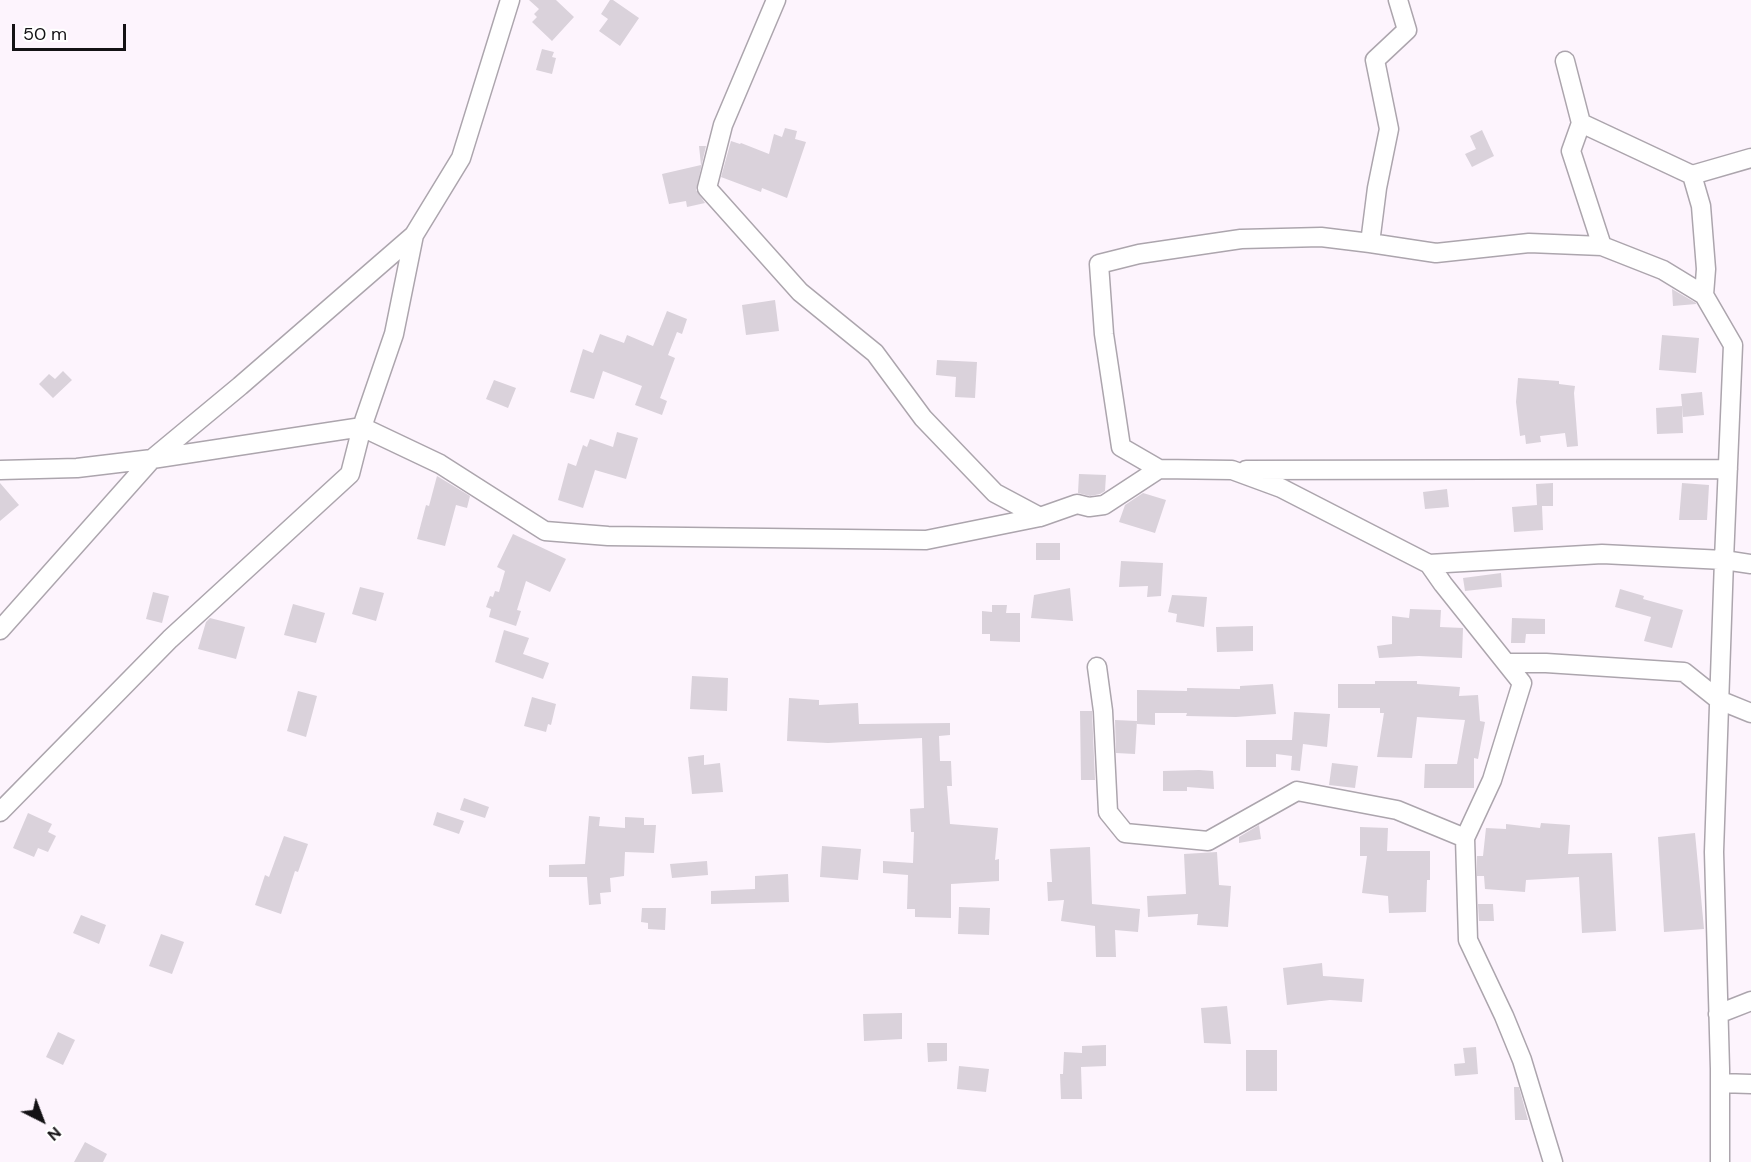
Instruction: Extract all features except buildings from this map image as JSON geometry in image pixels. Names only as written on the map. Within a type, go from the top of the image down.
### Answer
[{"type":"street","points":[[0,630],[152,459],[414,235],[461,158],[510,0]]},
{"type":"street","points":[[776,0],[723,125],[707,188],[800,292],[875,353],[923,418],[995,493],[1040,517]]},
{"type":"street","points":[[1370,243],[1377,188],[1389,129],[1375,60],[1407,30],[1398,0]]},
{"type":"street","points":[[1565,62],[1581,123],[1571,151],[1602,246]]},
{"type":"street","points":[[1581,123],[1692,175],[1751,158]]},
{"type":"street","points":[[1692,175],[1701,206],[1706,269],[1704,296]]},
{"type":"street","points":[[0,812],[170,639],[350,474],[362,428],[394,334],[414,235]]},
{"type":"street","points":[[1720,1162],[1714,852],[1733,345],[1704,296],[1663,270],[1602,246],[1529,243],[1436,253],[1321,237],[1241,239],[1139,254],[1099,264],[1104,334],[1121,447],[1159,469],[1232,471],[1728,469]]},
{"type":"street","points":[[0,470],[77,468],[362,428],[440,464],[545,531],[608,536],[926,540],[1040,517],[1077,504],[1089,507],[1104,505],[1159,469]]},
{"type":"street","points":[[1232,471],[1281,488],[1429,564],[1522,683],[1492,780],[1465,838],[1468,940],[1522,1060],[1553,1162]]},
{"type":"street","points":[[1429,564],[1602,554],[1724,560],[1751,564]]},
{"type":"street","points":[[1506,663],[1545,663],[1684,672],[1719,700],[1751,713]]},
{"type":"street","points":[[1097,667],[1103,711],[1108,812],[1125,833],[1208,841],[1297,791],[1397,810],[1465,838]]},
{"type":"street","points":[[1718,1014],[1751,1001]]},
{"type":"street","points":[[1720,1083],[1751,1084]]}]
